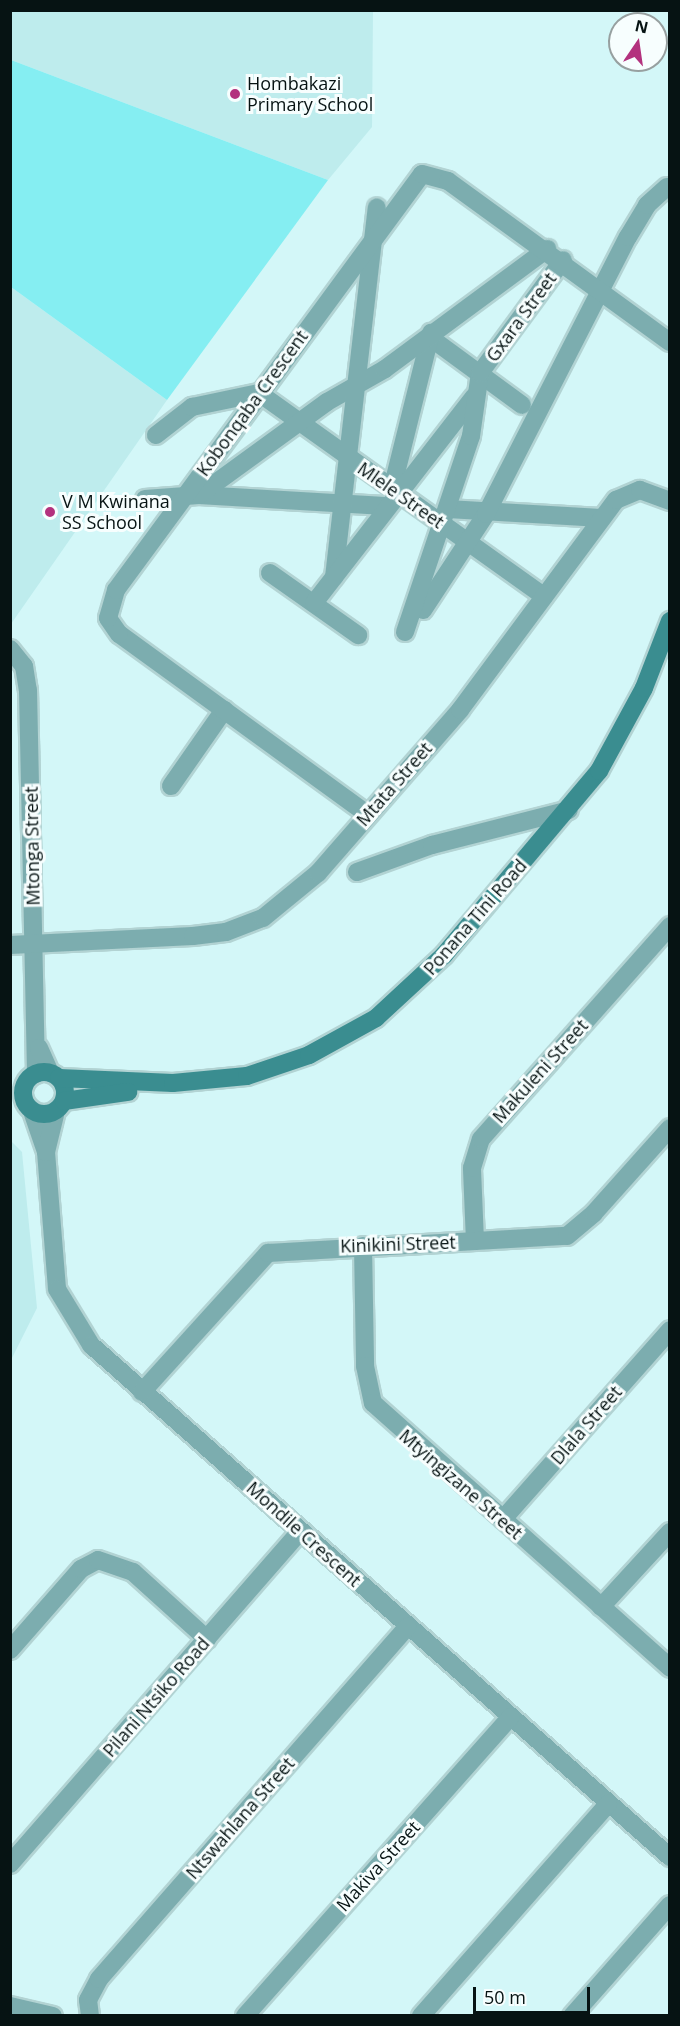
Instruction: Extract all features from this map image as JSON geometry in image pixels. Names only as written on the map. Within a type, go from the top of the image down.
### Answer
[{"type":"street","name":"Kobonqaba Crescent","points":[[367,814],[119,634],[108,618],[116,590],[192,495],[259,393],[410,184],[428,174],[563,260],[669,342]]},
{"type":"street","points":[[423,610],[486,514],[599,289],[647,205],[667,187]]},
{"type":"street","points":[[334,577],[350,459],[369,241],[376,207]]},
{"type":"street","points":[[192,495],[300,422],[434,337],[547,249]]},
{"type":"street","name":"Gxara Street","points":[[479,380],[563,260]]},
{"type":"street","points":[[391,496],[434,337]]},
{"type":"street","name":"Gxara Street","points":[[434,337],[479,380],[522,405]]},
{"type":"street","points":[[314,603],[391,496],[447,438],[479,380]]},
{"type":"street","points":[[405,632],[471,436],[479,380]]},
{"type":"street","points":[[156,435],[192,407],[259,393]]},
{"type":"street","name":"Mlele Street","points":[[259,393],[350,459],[391,496],[445,517],[468,543],[544,596]]},
{"type":"street","name":"Mtata Street","points":[[10,945],[193,936],[244,927],[318,873],[367,814],[460,710],[620,495],[634,490],[669,501]]},
{"type":"street","points":[[145,499],[192,495],[345,503],[391,496]]},
{"type":"street","points":[[445,517],[486,514],[602,518]]},
{"type":"street","points":[[270,573],[358,635]]},
{"type":"street","name":"Ponana Tini Road","points":[[23,1106],[60,1106],[173,1083],[247,1076],[309,1055],[376,1018],[444,955],[569,810],[617,743],[669,621]]},
{"type":"street","name":"Mtonga Street","points":[[10,649],[24,666],[28,690],[39,1048],[36,1078]]},
{"type":"street","points":[[171,786],[224,710]]},
{"type":"street","points":[[357,872],[432,845],[569,810]]},
{"type":"street","name":"Makuleni Street","points":[[475,1241],[472,1168],[481,1139],[669,926]]},
{"type":"street","points":[[23,1106],[36,1078],[60,1106]]},
{"type":"street","name":"Ponana Tini Road","points":[[36,1078],[173,1083]]},
{"type":"street","name":"Mondile Crescent","points":[[23,1106],[46,1152]]},
{"type":"street","name":"Mondile Crescent","points":[[60,1106],[46,1152],[57,1289],[91,1345],[669,1857]]},
{"type":"street","name":"Kinikini Street","points":[[142,1392],[263,1257],[287,1248],[553,1239],[576,1231],[669,1128]]},
{"type":"street","name":"Mtyingizane Street","points":[[363,1246],[365,1366],[373,1403],[669,1668]]},
{"type":"street","name":"Dlala Street","points":[[502,1519],[669,1330]]},
{"type":"street","name":"Pilani Ntsiko Road","points":[[10,1864],[301,1531]]},
{"type":"street","points":[[601,1607],[669,1532]]},
{"type":"street","points":[[10,1650],[81,1569],[98,1560],[133,1572],[207,1639]]},
{"type":"street","name":"Ntswahlana Street","points":[[90,2016],[88,2000],[99,1979],[407,1627]]},
{"type":"street","name":"Makiva Street","points":[[245,2016],[510,1717]]},
{"type":"street","points":[[421,2016],[608,1804]]},
{"type":"street","points":[[572,2016],[669,1905]]},
{"type":"street","points":[[10,2006],[53,2016]]},
{"type":"shaded area","name":"Hombakazi Primary School","points":[[10,11],[373,11],[372,127],[328,180],[11,60]]},
{"type":"shaded area","points":[[11,60],[328,180],[167,400],[11,287]]},
{"type":"shaded area","name":"V M Kwinana SS School","points":[[11,287],[167,400],[11,624]]},
{"type":"shaded area","points":[[11,1141],[22,1152],[37,1308],[11,1360]]},
{"type":"place","name":"Hombakazi Primary School","points":[[235,94]]},
{"type":"place","name":"V M Kwinana SS School","points":[[50,512]]}]
